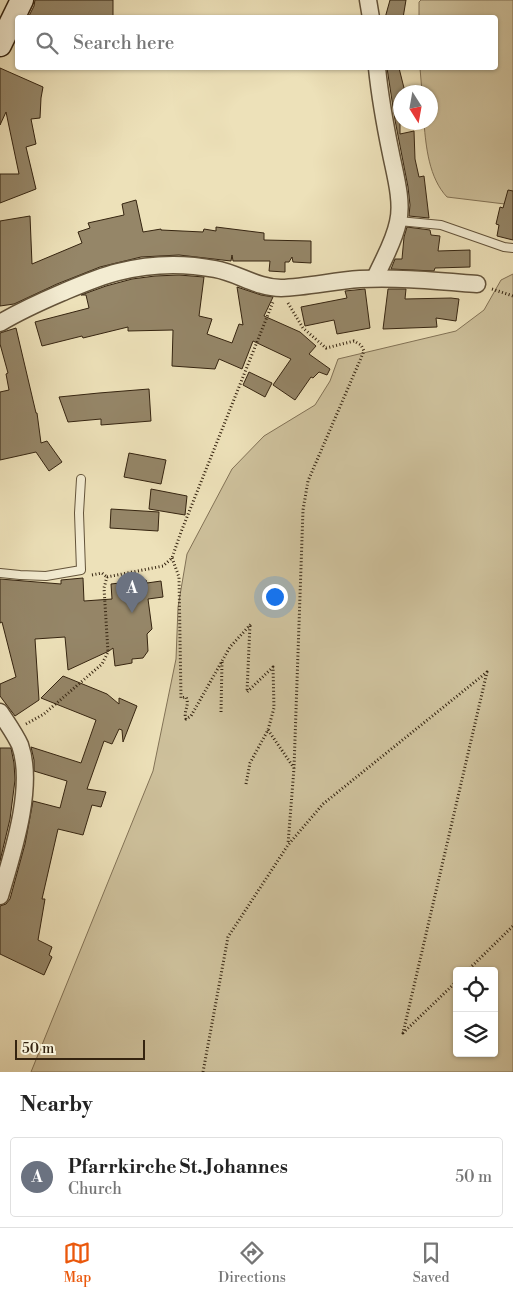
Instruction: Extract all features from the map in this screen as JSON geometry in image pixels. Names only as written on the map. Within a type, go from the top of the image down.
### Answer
[{"type":"street","points":[[0,46],[22,0]]},
{"type":"street","points":[[368,0],[370,15]]},
{"type":"street","points":[[375,278],[399,221],[399,199],[377,70]]},
{"type":"street","points":[[0,323],[14,314],[98,278],[118,271],[142,267],[167,265],[217,269],[247,280],[279,288],[375,278],[477,284]]},
{"type":"street","points":[[0,712],[6,732],[20,745],[26,782],[12,857],[0,896]]},
{"type":"lane","points":[[399,221],[441,225],[504,247],[513,248]]},
{"type":"lane","points":[[0,573],[46,576],[81,570],[79,513],[81,478]]},
{"type":"path","points":[[477,284],[513,296]]},
{"type":"path","points":[[89,575],[102,573],[108,577],[163,566],[172,558],[279,288]]},
{"type":"path","points":[[279,288],[303,328],[326,348],[354,341],[361,345],[364,350],[308,481],[303,510],[294,768],[288,845]]},
{"type":"path","points":[[172,558],[179,577],[181,698],[186,697],[188,702],[185,714],[186,719],[191,716],[230,647],[250,624],[247,692],[273,667],[274,708],[268,730],[250,763],[246,784]]},
{"type":"path","points":[[6,732],[44,714],[102,664],[106,658],[108,652],[104,588],[108,577]]},
{"type":"path","points":[[221,712],[222,661]]},
{"type":"path","points":[[203,1072],[228,937],[288,845],[323,804],[487,672],[403,1033],[453,985]]},
{"type":"path","points":[[268,730],[294,768]]},
{"type":"path","points":[[471,967],[513,926]]},
{"type":"shaded area","points":[[421,0],[513,0],[513,205],[447,197],[432,172],[427,152],[425,130],[438,130],[438,85],[421,85],[420,70],[498,70],[498,15],[419,15],[419,2]]},
{"type":"shaded area","points":[[513,274],[513,1072],[31,1072],[153,771],[176,659],[178,607],[187,554],[232,469],[264,436],[315,405],[330,381],[338,359],[456,331],[484,310],[501,280]]},
{"type":"building","points":[[35,0],[113,0],[113,15],[30,15]]},
{"type":"building","points":[[390,0],[406,0],[404,15],[386,15]]},
{"type":"building","points":[[0,68],[43,87],[40,118],[31,119],[36,144],[26,147],[36,189],[0,203],[0,174],[19,174],[6,112],[0,125]]},
{"type":"building","points":[[387,70],[400,70],[403,85],[393,85],[393,107]]},
{"type":"building","points":[[397,130],[400,130],[400,134],[414,131],[415,159],[419,177],[424,176],[429,218],[409,216],[408,187]]},
{"type":"building","points":[[508,190],[513,191],[513,240],[497,236],[499,225],[496,224],[500,207],[503,208]]},
{"type":"building","points":[[136,200],[143,232],[161,229],[203,232],[204,229],[216,231],[216,227],[264,233],[264,240],[311,241],[311,263],[293,262],[292,257],[289,262],[285,262],[285,272],[269,271],[270,261],[233,261],[232,255],[231,261],[179,255],[141,257],[100,267],[14,304],[0,306],[0,221],[30,216],[32,264],[82,243],[78,232],[90,228],[88,223],[124,215],[122,204]]},
{"type":"building","points":[[407,227],[430,230],[431,235],[440,236],[438,251],[470,250],[470,267],[435,268],[434,271],[391,269],[395,259],[402,259]]},
{"type":"building","points":[[179,275],[204,277],[199,316],[212,319],[207,334],[232,343],[239,324],[243,325],[237,287],[273,297],[264,316],[300,332],[316,346],[309,354],[330,369],[327,375],[319,372],[313,378],[311,377],[295,400],[273,385],[291,359],[253,341],[242,369],[219,359],[215,369],[172,366],[173,330],[128,331],[128,327],[42,346],[35,322],[89,308],[86,295],[81,295],[132,279]]},
{"type":"building","points":[[365,289],[370,328],[337,334],[334,320],[305,326],[301,307],[347,298],[345,291]]},
{"type":"building","points":[[388,289],[406,289],[405,299],[459,299],[456,321],[436,318],[437,327],[383,329]]},
{"type":"building","points":[[16,328],[37,413],[41,443],[47,441],[62,462],[49,471],[36,452],[0,460],[0,392],[9,390],[6,374],[8,373],[0,344],[0,333]]},
{"type":"building","points":[[249,372],[272,383],[265,397],[243,385]]},
{"type":"building","points":[[149,389],[151,421],[101,425],[101,419],[68,422],[59,397],[99,393]]},
{"type":"building","points":[[129,453],[166,460],[161,484],[124,477]]},
{"type":"building","points":[[151,489],[187,496],[185,515],[149,509]]},
{"type":"building","points":[[111,509],[159,512],[158,531],[110,528]]},
{"type":"building","points":[[83,578],[84,601],[112,599],[111,584],[146,580],[147,583],[161,581],[163,597],[148,599],[152,629],[147,634],[148,651],[143,658],[132,659],[132,663],[115,666],[113,648],[68,670],[65,637],[35,639],[39,700],[15,716],[0,696],[0,684],[16,677],[2,622],[0,623],[0,579],[61,584],[61,580]]},
{"type":"building","points":[[63,676],[107,694],[119,704],[119,698],[137,706],[123,742],[122,730],[119,729],[112,744],[104,741],[87,789],[106,792],[101,807],[92,805],[83,835],[58,829],[42,899],[45,899],[38,940],[52,947],[49,955],[52,957],[44,975],[0,954],[0,906],[6,904],[10,899],[25,844],[33,801],[60,808],[67,781],[34,771],[31,747],[81,763],[96,720],[41,698]]},
{"type":"building","points":[[0,748],[11,748],[15,780],[10,819],[0,861]]},
{"type":"place","name":"Pfarrkirche St. Johannes","points":[[132,613]]}]
